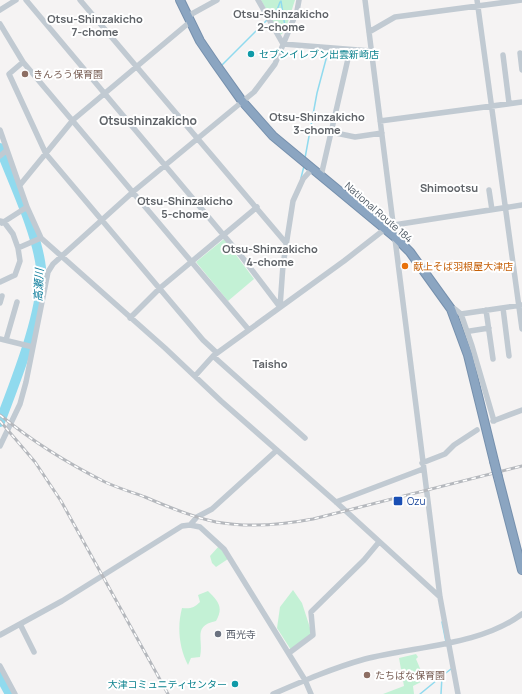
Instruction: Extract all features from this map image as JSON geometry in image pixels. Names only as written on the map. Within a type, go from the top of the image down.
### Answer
[{"type":"highway","name":"National Route 184","points":[[180,0],[211,58],[242,101],[273,136],[396,238],[410,252],[451,310],[468,355],[522,570]]},
{"type":"street","points":[[0,10],[16,0]]},
{"type":"street","points":[[26,0],[224,236],[280,307]]},
{"type":"street","points":[[80,0],[286,243]]},
{"type":"street","points":[[20,185],[73,120],[137,68],[189,19],[217,0]]},
{"type":"street","points":[[258,0],[283,44]]},
{"type":"street","points":[[0,446],[2,436],[20,404],[26,382],[48,272],[59,256],[134,191],[198,140],[254,92],[275,64],[299,0]]},
{"type":"street","points":[[365,0],[440,597],[458,694]]},
{"type":"street","points":[[369,32],[395,18],[478,3],[522,0]]},
{"type":"street","points":[[478,3],[521,305],[522,329]]},
{"type":"street","points":[[0,24],[23,62],[134,191],[249,330]]},
{"type":"street","points":[[283,44],[371,51]]},
{"type":"street","points":[[321,176],[350,50]]},
{"type":"street","points":[[520,53],[522,70]]},
{"type":"street","points":[[503,55],[509,103]]},
{"type":"street","points":[[23,62],[9,74],[46,154],[215,355],[305,438]]},
{"type":"street","points":[[380,121],[522,102]]},
{"type":"street","points":[[0,130],[27,207],[41,238],[59,256],[195,376],[276,451],[336,502],[440,597]]},
{"type":"street","points":[[331,132],[355,137],[382,133]]},
{"type":"street","points":[[0,156],[7,150]]},
{"type":"street","points":[[280,307],[280,288],[293,201],[303,179],[312,169]]},
{"type":"street","points":[[489,190],[492,210]]},
{"type":"street","points":[[394,225],[506,208],[522,204]]},
{"type":"street","points":[[0,282],[15,275],[20,261],[18,248],[12,234],[1,221],[27,207]]},
{"type":"street","points":[[130,318],[160,288],[257,207]]},
{"type":"street","points":[[195,376],[215,355],[344,261],[385,229]]},
{"type":"street","points":[[18,248],[41,238]]},
{"type":"street","points":[[0,303],[2,296]]},
{"type":"street","points":[[17,302],[3,339],[32,347]]},
{"type":"street","points":[[461,314],[521,305]]},
{"type":"street","points":[[503,308],[509,356]]},
{"type":"street","points":[[451,310],[455,309],[461,314],[494,421],[522,410]]},
{"type":"street","points":[[486,310],[493,359]]},
{"type":"street","points":[[470,331],[489,328]]},
{"type":"street","points":[[336,502],[423,466],[444,454],[454,445],[477,430]]},
{"type":"street","points":[[190,525],[197,517],[212,508],[276,451]]},
{"type":"street","points":[[0,635],[62,601],[182,526],[190,525],[200,527],[224,549],[289,653],[305,680],[311,694]]},
{"type":"street","points":[[289,653],[313,635],[311,612],[364,560],[379,542]]},
{"type":"street","points":[[273,694],[305,680],[364,660],[408,649],[448,644],[494,630],[522,614]]},
{"type":"street","points":[[20,624],[34,652]]},
{"type":"street","points":[[0,666],[15,694]]},
{"type":"green space","points":[[261,0],[295,0],[287,25],[282,34],[280,35]]},
{"type":"green space","points":[[224,239],[254,279],[228,301],[196,262]]},
{"type":"green space","points":[[219,546],[228,559],[216,567],[212,563],[210,556]]},
{"type":"green space","points":[[293,590],[302,603],[312,634],[291,650],[277,628],[280,607]]},
{"type":"green space","points":[[208,591],[219,604],[220,612],[216,621],[204,626],[201,630],[200,657],[191,658],[188,665],[181,645],[179,630],[180,615],[182,608],[196,606],[200,602],[198,595]]},
{"type":"green space","points":[[416,654],[418,657],[416,659],[425,680],[413,686],[414,694],[383,694],[404,686],[399,658]]},
{"type":"waterway","points":[[281,1],[286,33]]},
{"type":"waterway","points":[[222,65],[277,10],[280,2]]},
{"type":"waterway","points":[[305,158],[317,93],[329,48]]},
{"type":"waterway","name":"高瀬川","points":[[0,148],[30,223],[39,254],[41,268],[39,303],[34,324],[28,345],[0,422]]},
{"type":"waterway","points":[[301,178],[304,166]]},
{"type":"waterway","points":[[442,622],[446,642]]},
{"type":"waterway","points":[[441,694],[442,676],[451,669]]},
{"type":"waterway","name":"高瀬川","points":[[0,676],[10,694]]},
{"type":"waterway","points":[[420,694],[442,676]]},
{"type":"railway","points":[[0,415],[50,451],[105,482],[189,515],[228,524],[265,525],[313,519],[522,466]]},
{"type":"railway","points":[[0,421],[35,462],[61,501],[168,694]]},
{"type":"place","name":"セブンイレブン出雲新崎店","points":[[251,54]]},
{"type":"place","name":"きんろう保育園","points":[[25,74]]},
{"type":"place","name":"献上そば羽根屋大津店","points":[[405,266]]},
{"type":"place","name":"Ozu","points":[[398,501]]},
{"type":"place","name":"西光寺","points":[[218,634]]},
{"type":"place","name":"たちばな保育園","points":[[367,675]]},
{"type":"place","name":"大津コミュニティセンター","points":[[235,684]]},
{"type":"district","name":"Otsu-Shinzakicho 2-chome","points":[[281,19]]},
{"type":"district","name":"Otsu-Shinzakicho 7-chome","points":[[95,24]]},
{"type":"district","name":"Otsushinzakicho","points":[[148,120]]},
{"type":"district","name":"Otsu-Shinzakicho 3-chome","points":[[317,122]]},
{"type":"district","name":"Shimootsu","points":[[449,187]]},
{"type":"district","name":"Otsu-Shinzakicho 5-chome","points":[[185,206]]},
{"type":"district","name":"Otsu-Shinzakicho 4-chome","points":[[270,254]]},
{"type":"district","name":"Taisho","points":[[270,363]]}]
